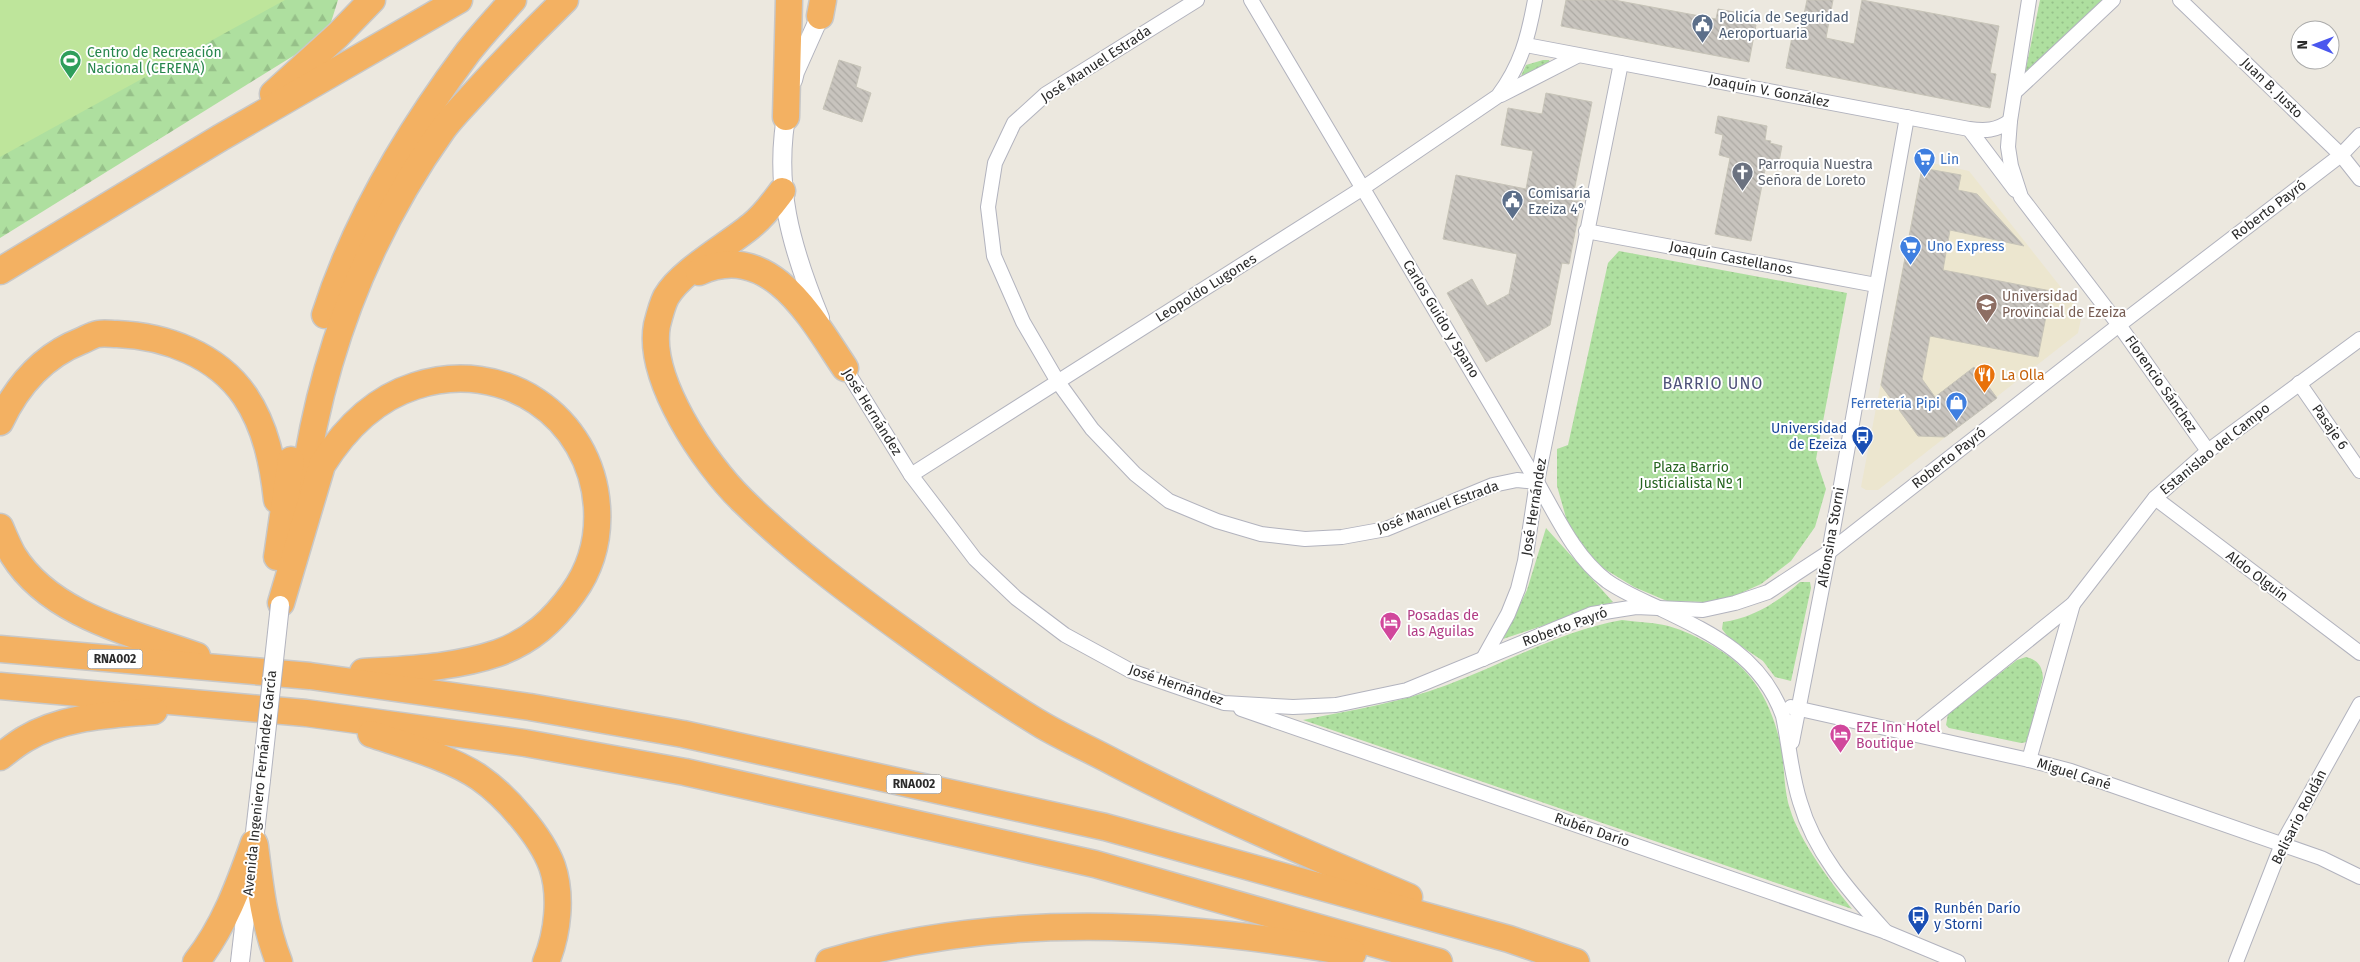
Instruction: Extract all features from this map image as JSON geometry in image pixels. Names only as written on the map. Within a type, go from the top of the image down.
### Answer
[{"type":"highway","points":[[220,138],[290,80],[338,36],[372,0]]},
{"type":"highway","points":[[0,271],[220,138],[459,0]]},
{"type":"highway","points":[[280,604],[286,558],[291,456],[302,400],[317,343],[342,270],[365,217],[383,183],[427,112],[468,51],[513,0]]},
{"type":"highway","points":[[286,558],[335,339],[359,277],[383,226],[444,128],[514,49],[565,0]]},
{"type":"highway","points":[[786,117],[789,0]]},
{"type":"highway","points":[[782,191],[757,221],[682,279],[666,298],[657,325],[656,343],[660,368],[679,416],[706,455],[740,498],[808,559],[951,665],[1043,725],[1216,814],[1509,939]]},
{"type":"highway","points":[[0,277],[23,258]]},
{"type":"highway","points":[[682,279],[710,266],[729,264],[751,266],[774,278],[804,308],[845,368]]},
{"type":"highway","points":[[0,422],[9,402],[35,370],[62,348],[98,334],[138,335],[173,344],[204,357],[226,374],[245,396],[264,436],[275,488],[286,558]]},
{"type":"highway","points":[[286,558],[322,465],[334,446],[353,424],[370,409],[415,386],[446,380],[473,380],[495,383],[534,399],[557,416],[577,441],[588,463],[596,492],[598,528],[590,562],[578,586],[560,611],[543,629],[499,652],[442,667],[310,676]]},
{"type":"highway","points":[[0,527],[13,554],[26,571],[43,588],[63,603],[113,626],[230,668]]},
{"type":"highway","name":"RNA002","points":[[0,649],[310,676],[530,707],[683,734],[1105,827],[1509,939],[1576,962]]},
{"type":"highway","points":[[0,686],[306,713],[525,743],[695,774],[1095,864],[1439,962]]},
{"type":"highway","points":[[0,758],[25,739],[51,727],[88,717],[227,705]]},
{"type":"highway","points":[[306,713],[430,754],[480,777],[504,798],[523,819],[551,865],[558,892],[556,924],[546,962]]},
{"type":"highway","points":[[196,962],[210,944],[228,911],[254,843]]},
{"type":"highway","points":[[254,843],[264,913],[270,941],[279,962]]},
{"type":"highway","points":[[829,962],[928,939],[1027,929],[1115,927],[1200,930],[1305,944],[1404,962]]},
{"type":"street","name":"José Manuel Estrada","points":[[1197,0],[1046,94],[1014,123],[995,163],[988,207],[994,256],[1023,322],[1058,382],[1092,429],[1135,474],[1169,501],[1217,521],[1261,534],[1305,539],[1342,537],[1386,528],[1493,484],[1517,480],[1538,482]]},
{"type":"street","name":"Carlos Guido y Spano","points":[[1251,0],[1538,482],[1564,530],[1583,557],[1605,579],[1628,594],[1708,632],[1743,655],[1756,670],[1778,703],[1783,716],[1790,753]]},
{"type":"street","name":"Leopoldo Lugones","points":[[1498,96],[1510,81],[1526,45],[1535,0]]},
{"type":"street","name":"Florencio Sánchez","points":[[2021,197],[2011,166],[2008,147],[2010,121],[2029,0]]},
{"type":"street","points":[[2015,92],[2113,0]]},
{"type":"street","name":"Juan B. Justo","points":[[2180,0],[2342,155],[2360,179]]},
{"type":"street","name":"José Hernández","points":[[825,5],[795,72],[786,117],[782,154],[782,191],[794,248],[807,287],[845,368],[911,475],[975,560],[1016,598],[1065,635],[1131,670],[1224,703],[1293,707],[1336,705],[1407,690],[1483,659],[1508,614],[1526,561],[1538,482],[1586,231],[1621,63]]},
{"type":"street","name":"Joaquín V. González","points":[[1526,45],[1968,129],[1990,130],[2002,127],[2010,121]]},
{"type":"street","name":"Leopoldo Lugones","points":[[911,475],[1363,188],[1498,96],[1577,56]]},
{"type":"street","name":"Alfonsina Storni","points":[[1886,932],[1846,888],[1814,838],[1800,803],[1790,753],[1829,552],[1907,117]]},
{"type":"street","name":"Florencio Sánchez","points":[[1968,129],[2119,325],[2208,451]]},
{"type":"street","name":"Roberto Payró","points":[[1483,659],[1592,614],[1636,607],[1703,610],[1735,603],[1768,592],[1829,552],[2119,325],[2342,155],[2360,135]]},
{"type":"street","name":"Joaquín Castellanos","points":[[1586,231],[1876,285]]},
{"type":"street","name":"Estanislao del Campo","points":[[1912,734],[2073,604],[2155,498],[2208,451],[2360,339]]},
{"type":"street","name":"Pasaje 6","points":[[2299,383],[2360,471]]},
{"type":"street","name":"Aldo Olguín","points":[[2155,498],[2360,653]]},
{"type":"street","name":"Avenida Ingeniero Fernández García","points":[[240,962],[280,604]]},
{"type":"street","name":"Estanislao del Campo","points":[[2028,760],[2073,604]]},
{"type":"street","name":"Rubén Darío","points":[[1224,703],[1886,932],[1958,962]]},
{"type":"street","name":"Miguel Cané","points":[[1778,703],[2071,771],[2321,858],[2360,877]]},
{"type":"street","name":"Belisario Roldán","points":[[2236,962],[2282,844],[2360,704]]},
{"type":"shaded area","name":"Universidad Provincial de Ezeiza","points":[[1923,161],[1969,171],[2082,314],[2078,333],[1878,490],[1866,490],[1861,487]]},
{"type":"green space","points":[[0,0],[338,0],[327,35],[0,238]]},
{"type":"green space","name":"Centro de Recreación Nacional (CERENA)","points":[[0,0],[285,0],[0,157]]},
{"type":"green space","points":[[2040,0],[2103,0],[2025,73]]},
{"type":"green space","points":[[1549,60],[1550,63],[1521,76],[1526,65]]},
{"type":"green space","name":"Plaza Barrio Justicialista Nº 1","points":[[1619,251],[1847,293],[1816,459],[1826,489],[1815,527],[1791,561],[1761,584],[1730,598],[1706,602],[1667,601],[1634,587],[1603,568],[1580,544],[1567,521],[1557,486],[1557,449],[1568,445],[1608,263]]},
{"type":"green space","points":[[1546,528],[1613,602],[1503,639],[1527,590]]},
{"type":"green space","points":[[1800,582],[1810,582],[1811,588],[1791,681],[1775,677],[1763,661],[1729,638],[1722,629],[1723,622],[1745,617],[1765,608]]},
{"type":"green space","points":[[1622,620],[1664,625],[1691,634],[1734,660],[1755,683],[1770,710],[1780,742],[1788,801],[1794,821],[1808,848],[1852,909],[1303,720],[1376,706],[1411,697],[1447,685],[1533,648],[1599,625]]},
{"type":"green space","points":[[2026,657],[2039,664],[2043,678],[2027,742],[2021,743],[1949,728],[1946,725],[1948,714],[2017,660]]},
{"type":"building","name":"Policía de Seguridad Aeroportuaria","points":[[1566,0],[1614,0],[1716,19],[1718,9],[1746,14],[1744,23],[1756,25],[1749,62],[1561,26]]},
{"type":"building","points":[[1807,0],[1833,0],[1826,38],[1854,44],[1862,0],[1999,26],[1990,73],[1996,74],[1990,108],[1786,68],[1792,37],[1799,38]]},
{"type":"building","points":[[839,60],[861,67],[856,87],[871,93],[862,122],[823,109]]},
{"type":"building","name":"Comisaría Ezeiza 4°","points":[[1546,93],[1592,102],[1572,201],[1581,201],[1569,264],[1562,263],[1550,325],[1486,362],[1447,293],[1472,279],[1487,306],[1509,294],[1517,254],[1443,239],[1456,175],[1526,189],[1533,151],[1501,145],[1508,108],[1542,114]]},
{"type":"building","name":"Parroquia Nuestra Señora de Loreto","points":[[1718,116],[1767,126],[1765,140],[1782,146],[1778,167],[1766,165],[1751,241],[1715,234],[1730,158],[1719,155],[1723,135],[1715,133]]},
{"type":"building","points":[[1922,168],[1961,175],[1958,190],[1977,194],[2024,246],[1950,230],[1943,270],[2051,291],[2038,357],[1930,336],[1922,379],[1935,397],[1974,367],[1997,398],[1945,437],[1918,436],[1881,385]]},
{"type":"place","name":"Policía de Seguridad Aeroportuaria","points":[[1703,44]]},
{"type":"place","name":"Centro de Recreación Nacional (CERENA)","points":[[71,79]]},
{"type":"place","name":"Lin","points":[[1924,178]]},
{"type":"place","name":"Parroquia Nuestra Señora de Loreto","points":[[1742,191]]},
{"type":"place","name":"Comisaría Ezeiza 4°","points":[[1512,220]]},
{"type":"place","name":"Uno Express","points":[[1911,265]]},
{"type":"place","name":"Universidad Provincial de Ezeiza","points":[[1986,323]]},
{"type":"place","name":"La Olla","points":[[1985,394]]},
{"type":"place","name":"Ferretería Pipi","points":[[1956,422]]},
{"type":"place","name":"Universidad de Ezeiza","points":[[1863,455]]},
{"type":"place","name":"Posadas de las Aguilas","points":[[1391,642]]},
{"type":"place","name":"EZE Inn Hotel Boutique","points":[[1840,754]]},
{"type":"place","name":"Runbén Darío y Storni","points":[[1918,935]]},
{"type":"district","name":"BARRIO UNO","points":[[1713,383]]}]
